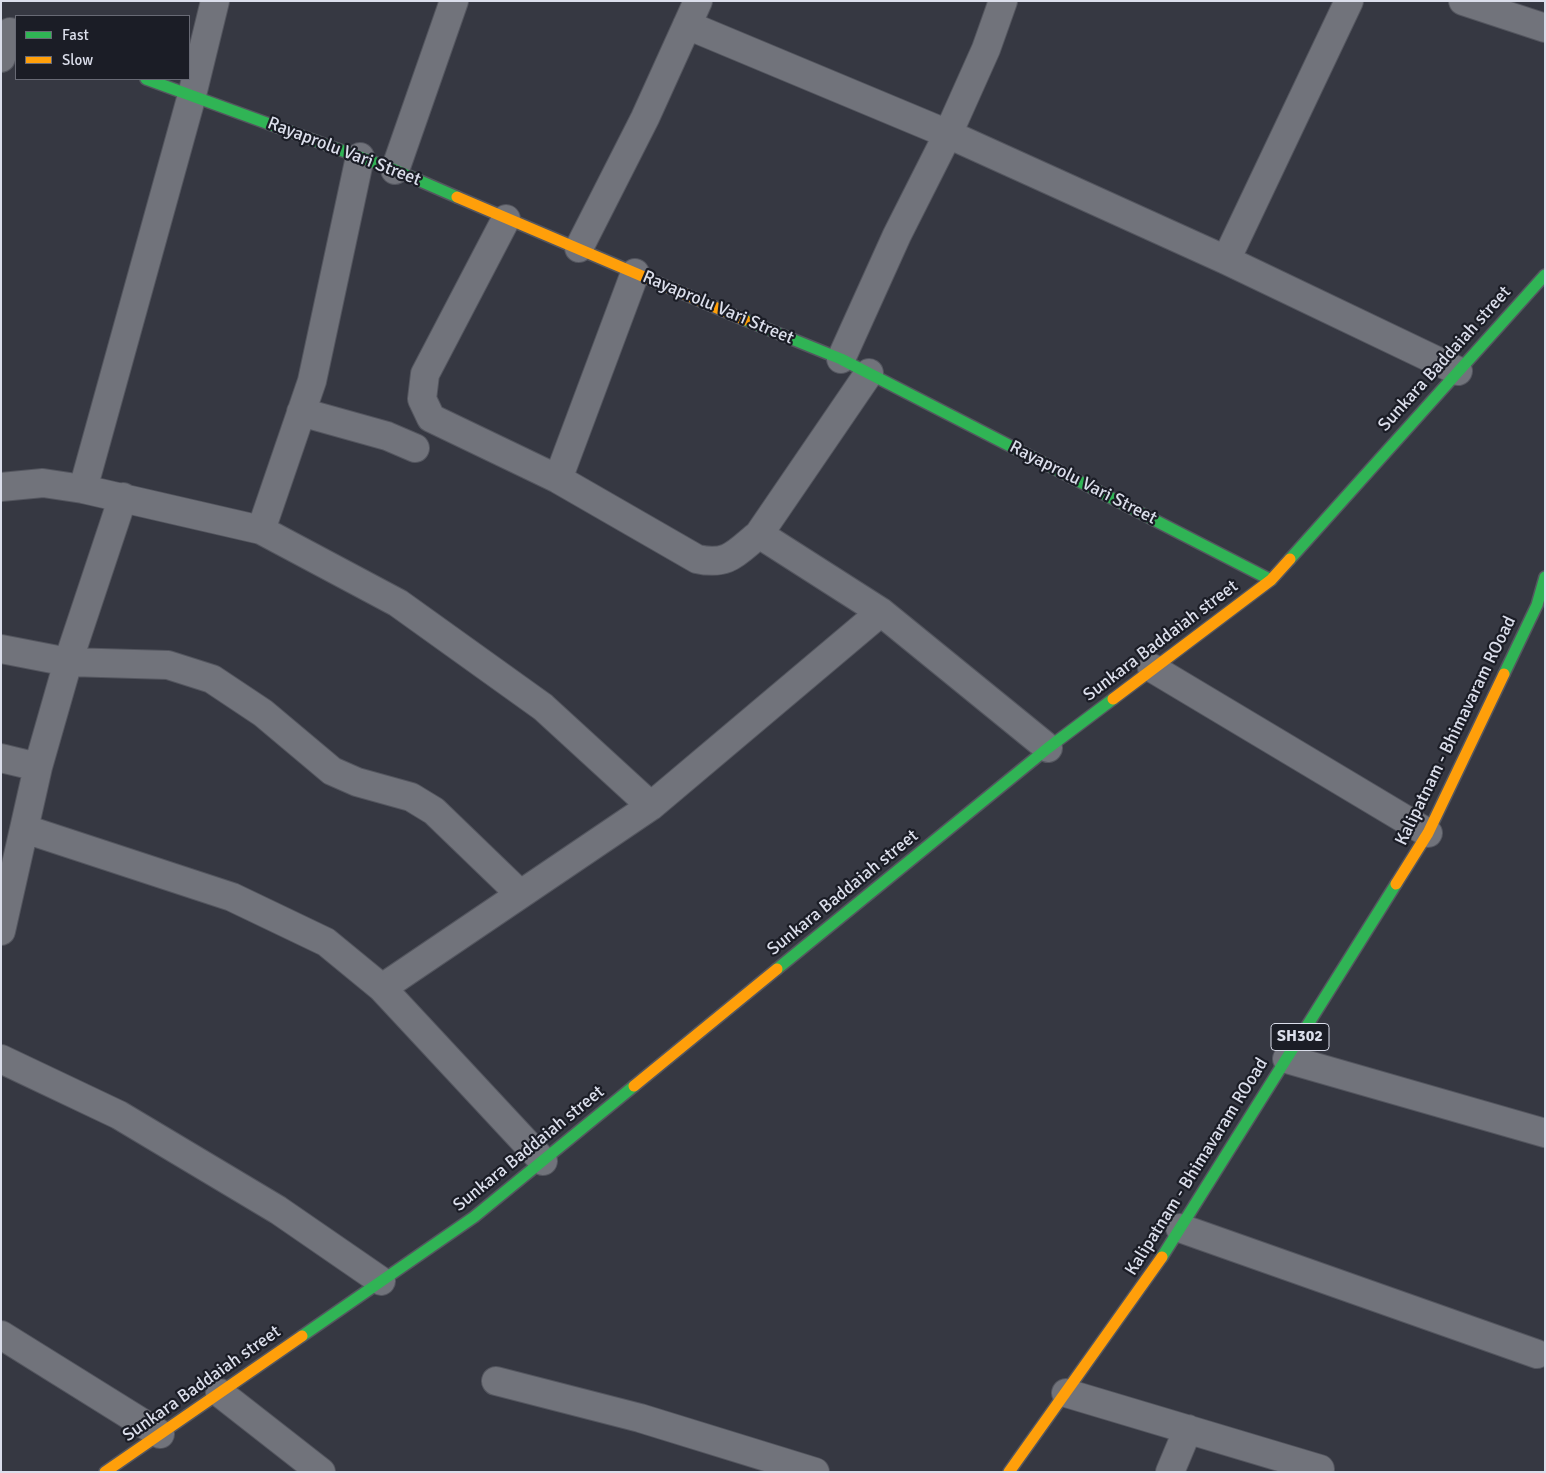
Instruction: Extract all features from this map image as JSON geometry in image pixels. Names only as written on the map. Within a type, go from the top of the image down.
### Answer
[{"type":"street","points":[[83,489],[192,95],[215,1]]},
{"type":"street","points":[[394,170],[454,1]]},
{"type":"street","points":[[841,359],[897,235],[948,134],[986,49],[1003,1]]},
{"type":"street","points":[[1226,260],[1349,1]]},
{"type":"street","points":[[1463,1],[1545,28]]},
{"type":"street","points":[[579,248],[645,118],[692,13],[948,134],[1226,260],[1458,371]]},
{"type":"street","points":[[1,58],[9,31]]},
{"type":"street","name":"Rayaprolu Vari Street","points":[[149,80],[394,170],[717,309],[841,359],[1270,580]]},
{"type":"street","points":[[261,530],[312,381],[360,157]]},
{"type":"street","points":[[506,219],[425,374],[422,399],[431,418],[558,479],[697,559],[711,562],[731,558],[759,534],[869,373]]},
{"type":"street","points":[[558,479],[635,273]]},
{"type":"street","name":"Sunkara Baddaiah street","points":[[105,1472],[474,1217],[1048,748],[1270,580],[1545,275]]},
{"type":"street","points":[[301,412],[387,436],[415,448]]},
{"type":"street","points":[[1,487],[43,483],[83,489],[261,530],[398,603],[544,707],[651,806]]},
{"type":"street","points":[[1,931],[38,767],[68,662],[123,497]]},
{"type":"street","points":[[759,534],[881,612],[1048,748]]},
{"type":"street","name":"Kalipatnam - Bhimavaram ROoad","points":[[1009,1472],[1153,1272],[1428,833],[1537,606],[1545,576]]},
{"type":"street","points":[[382,988],[651,806],[881,612]]},
{"type":"street","points":[[1,649],[68,662],[168,665],[212,679],[263,713],[332,771],[357,782],[410,797],[434,811],[520,894]]},
{"type":"street","points":[[1152,668],[1428,833]]},
{"type":"street","points":[[1,758],[38,767]]},
{"type":"street","points":[[25,829],[232,897],[326,942],[382,988],[543,1161]]},
{"type":"street","points":[[1,1059],[119,1116],[278,1210],[381,1281]]},
{"type":"street","points":[[1287,1059],[1545,1132]]},
{"type":"street","points":[[1180,1228],[1537,1354]]},
{"type":"street","points":[[1,1335],[160,1434]]},
{"type":"street","points":[[496,1381],[640,1418],[815,1472]]},
{"type":"street","points":[[220,1393],[321,1472]]},
{"type":"street","points":[[1066,1393],[1320,1469]]},
{"type":"street","points":[[1170,1472],[1188,1429]]},
{"type":"traffic: fast","points":[[149,80],[395,170],[457,197]]},
{"type":"traffic: fast","points":[[1290,559],[1545,275]]},
{"type":"traffic: fast","points":[[745,320],[841,359],[1271,580]]},
{"type":"traffic: fast","points":[[1504,674],[1537,605],[1545,577]]},
{"type":"traffic: fast","points":[[777,969],[1048,748],[1113,699]]},
{"type":"traffic: fast","points":[[1162,1257],[1396,884]]},
{"type":"traffic: fast","points":[[302,1336],[474,1217],[634,1086]]},
{"type":"traffic: slow","points":[[457,197],[745,320]]},
{"type":"traffic: slow","points":[[1113,699],[1271,580],[1290,559]]},
{"type":"traffic: slow","points":[[1396,884],[1428,833],[1504,674]]},
{"type":"traffic: slow","points":[[634,1086],[777,969]]},
{"type":"traffic: slow","points":[[1009,1472],[1162,1257]]},
{"type":"traffic: slow","points":[[105,1472],[302,1336]]}]
